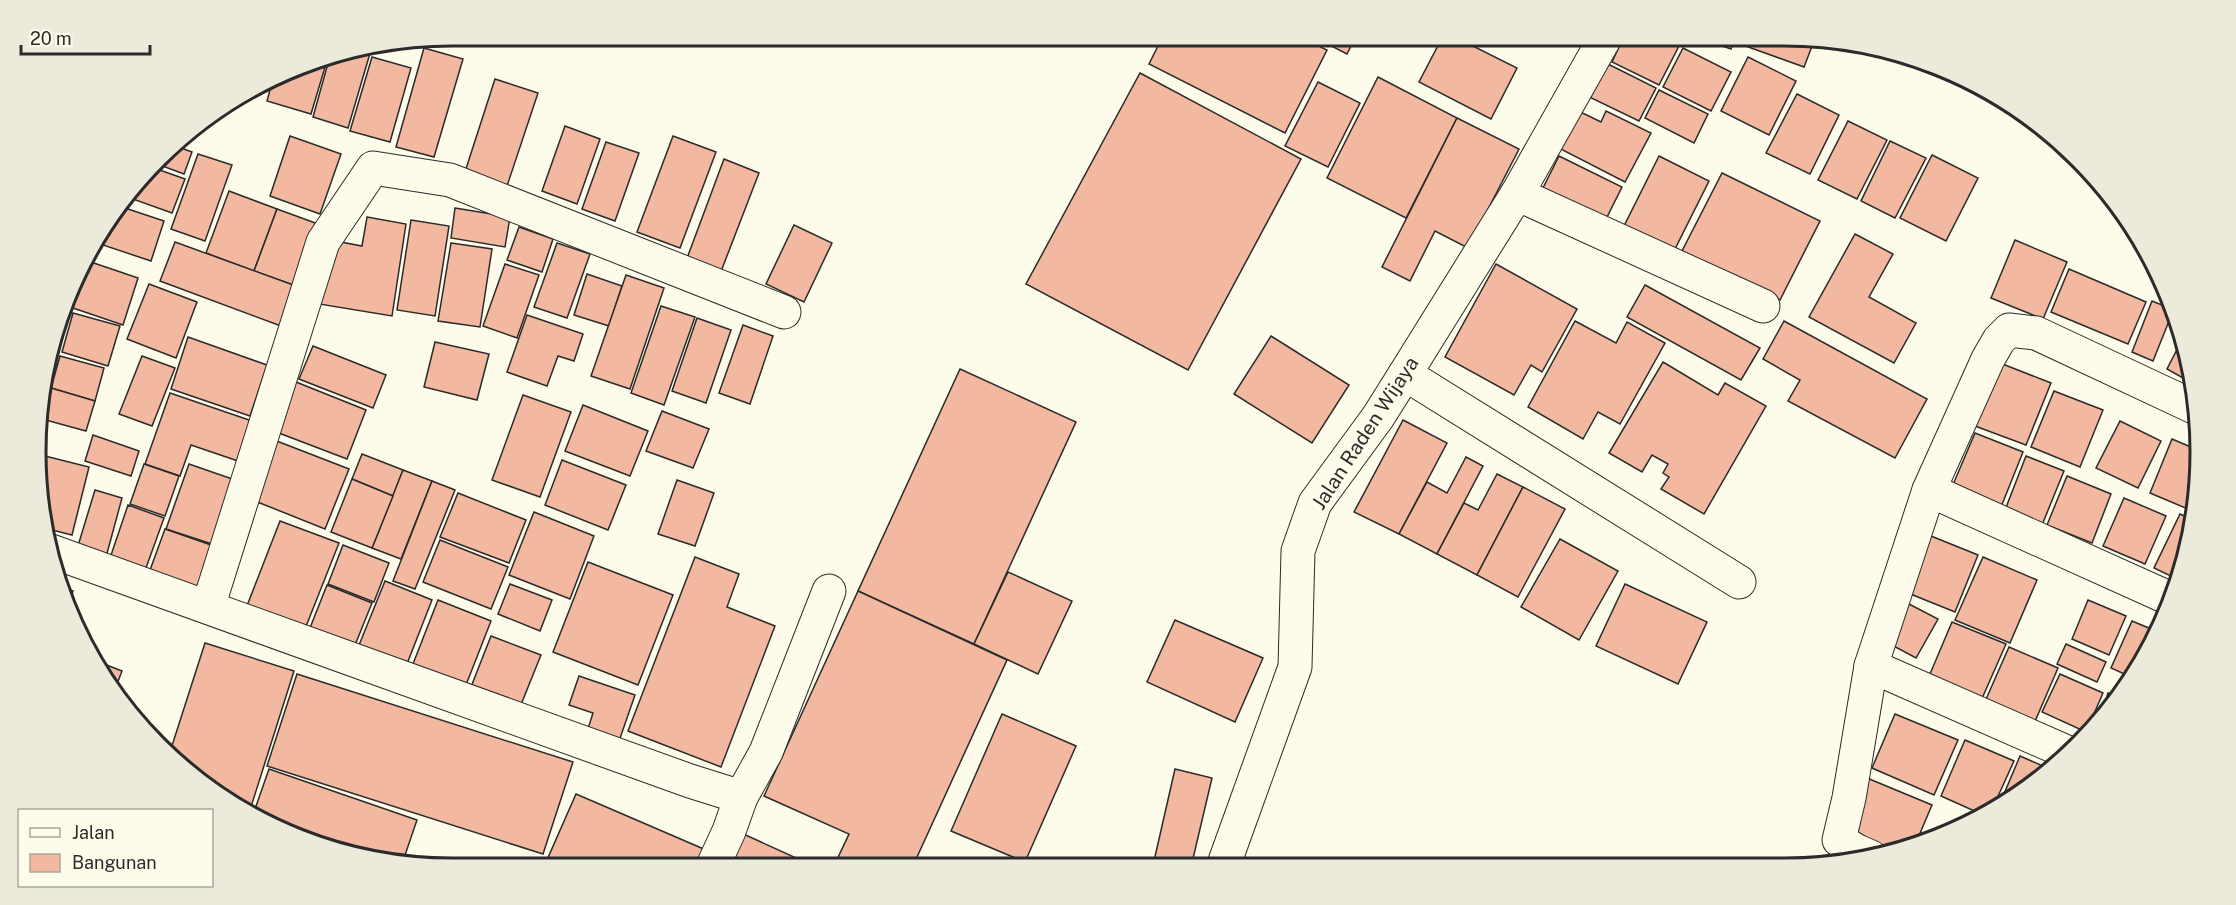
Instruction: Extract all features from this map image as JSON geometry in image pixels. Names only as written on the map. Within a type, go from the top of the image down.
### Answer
[{"type":"street","name":"Jalan Raden Wijaya","points":[[1226,858],[1294,666],[1298,551],[1315,502],[1378,417],[1405,374],[1517,194],[1600,46]]},
{"type":"street","points":[[208,607],[323,242],[373,168],[450,180],[784,312]]},
{"type":"street","points":[[1517,194],[1763,306]]},
{"type":"street","points":[[1859,852],[1839,840],[1849,798],[1871,666],[1929,490],[1988,359],[1999,340],[2009,330],[2036,333],[2186,404]]},
{"type":"street","points":[[1405,374],[1739,582]]},
{"type":"street","points":[[1929,490],[2163,596]]},
{"type":"street","points":[[59,555],[690,781],[741,797]]},
{"type":"street","points":[[717,858],[741,797],[766,752],[829,591]]},
{"type":"street","points":[[1871,666],[2061,749]]},
{"type":"building","points":[[1158,46],[1319,46],[1327,50],[1285,133],[1149,64]]},
{"type":"building","points":[[1331,46],[1351,46],[1347,54]]},
{"type":"building","points":[[1438,46],[1473,46],[1517,68],[1491,119],[1419,82]]},
{"type":"building","points":[[1619,46],[1679,46],[1659,85],[1612,62]]},
{"type":"building","points":[[1746,46],[1812,47],[1804,67]]},
{"type":"building","points":[[424,48],[463,59],[434,157],[396,147]]},
{"type":"building","points":[[1683,48],[1731,72],[1711,111],[1663,87]]},
{"type":"building","points":[[370,55],[348,128],[313,117],[327,66]]},
{"type":"building","points":[[372,57],[411,68],[390,142],[350,131]]},
{"type":"building","points":[[1748,57],[1796,81],[1769,135],[1721,111]]},
{"type":"building","points":[[1600,60],[1656,88],[1639,121],[1583,94]]},
{"type":"building","points":[[325,67],[311,114],[267,101],[270,90]]},
{"type":"building","points":[[1140,73],[1301,159],[1188,370],[1026,284]]},
{"type":"building","points":[[1378,77],[1457,118],[1406,218],[1327,178]]},
{"type":"building","points":[[495,79],[538,93],[505,192],[463,178]]},
{"type":"building","points":[[1318,82],[1360,103],[1328,167],[1285,146]]},
{"type":"building","points":[[1659,90],[1708,114],[1694,143],[1645,118]]},
{"type":"building","points":[[1797,94],[1839,115],[1810,174],[1766,153]]},
{"type":"building","points":[[1568,106],[1601,122],[1606,111],[1651,133],[1625,182],[1549,143]]},
{"type":"building","points":[[1457,118],[1519,149],[1468,248],[1435,231],[1410,281],[1382,267]]},
{"type":"building","points":[[1848,121],[1887,140],[1857,199],[1818,180]]},
{"type":"building","points":[[565,126],[600,139],[577,204],[542,191]]},
{"type":"building","points":[[290,136],[341,154],[320,214],[270,196]]},
{"type":"building","points":[[673,136],[716,152],[680,248],[637,232]]},
{"type":"building","points":[[1890,141],[1926,158],[1895,218],[1861,201]]},
{"type":"building","points":[[606,142],[639,153],[615,221],[582,209]]},
{"type":"building","points":[[183,149],[192,152],[184,174],[164,166]]},
{"type":"building","points":[[198,154],[232,165],[205,241],[171,229]]},
{"type":"building","points":[[1932,155],[1978,178],[1946,241],[1900,218]]},
{"type":"building","points":[[1559,156],[1622,187],[1604,223],[1541,192]]},
{"type":"building","points":[[1659,156],[1709,181],[1670,259],[1620,234]]},
{"type":"building","points":[[724,159],[759,173],[720,274],[686,261]]},
{"type":"building","points":[[160,170],[185,179],[172,213],[135,200]]},
{"type":"building","points":[[1722,173],[1820,221],[1780,300],[1682,251]]},
{"type":"building","points":[[229,191],[277,209],[254,271],[206,253]]},
{"type":"building","points":[[455,208],[510,217],[505,247],[451,238]]},
{"type":"building","points":[[127,209],[164,221],[151,261],[103,245]]},
{"type":"building","points":[[277,209],[318,224],[296,286],[254,271]]},
{"type":"building","points":[[367,217],[406,224],[392,316],[319,304],[330,240],[362,246]]},
{"type":"building","points":[[411,220],[449,226],[435,316],[397,310]]},
{"type":"building","points":[[794,225],[832,243],[804,302],[766,284]]},
{"type":"building","points":[[519,227],[553,239],[542,272],[507,260]]},
{"type":"building","points":[[1855,234],[1893,254],[1869,297],[1916,323],[1894,363],[1809,317]]},
{"type":"building","points":[[2015,240],[2067,262],[2043,319],[1991,298]]},
{"type":"building","points":[[175,242],[296,286],[281,326],[160,281]]},
{"type":"building","points":[[451,243],[492,249],[480,327],[438,321]]},
{"type":"building","points":[[557,243],[590,254],[567,318],[534,307]]},
{"type":"building","points":[[93,263],[138,278],[123,325],[73,308]]},
{"type":"building","points":[[505,264],[539,275],[517,338],[483,326]]},
{"type":"building","points":[[1496,264],[1577,309],[1542,372],[1531,365],[1514,395],[1445,357]]},
{"type":"building","points":[[2069,269],[2146,302],[2128,344],[2051,312]]},
{"type":"building","points":[[587,274],[622,286],[609,326],[574,315]]},
{"type":"building","points":[[626,275],[664,288],[630,389],[591,376]]},
{"type":"building","points":[[149,284],[197,302],[176,358],[127,339]]},
{"type":"building","points":[[1645,285],[1760,348],[1741,380],[1627,317]]},
{"type":"building","points":[[2152,301],[2162,305],[2168,323],[2153,361],[2132,352]]},
{"type":"building","points":[[661,306],[695,317],[664,405],[631,393]]},
{"type":"building","points":[[73,313],[120,326],[108,366],[62,352]]},
{"type":"building","points":[[527,315],[583,334],[574,361],[558,356],[547,386],[507,372]]},
{"type":"building","points":[[697,318],[731,330],[706,403],[672,391]]},
{"type":"building","points":[[1575,321],[1616,343],[1627,322],[1665,343],[1620,424],[1598,412],[1583,439],[1528,407]]},
{"type":"building","points":[[1784,321],[1927,399],[1895,458],[1788,401],[1800,380],[1763,359]]},
{"type":"building","points":[[743,325],[773,336],[750,404],[719,393]]},
{"type":"building","points":[[1271,336],[1349,385],[1312,443],[1234,394]]},
{"type":"building","points":[[188,337],[267,365],[250,416],[171,389]]},
{"type":"building","points":[[435,342],[489,354],[477,400],[424,387]]},
{"type":"building","points":[[313,346],[386,375],[373,408],[299,379]]},
{"type":"building","points":[[2177,350],[2183,378],[2167,369]]},
{"type":"building","points":[[60,356],[104,368],[95,401],[52,388]]},
{"type":"building","points":[[142,356],[175,368],[152,426],[119,414]]},
{"type":"building","points":[[1663,362],[1718,395],[1725,383],[1766,406],[1704,514],[1661,489],[1669,477],[1663,473],[1668,464],[1652,455],[1642,472],[1609,453]]},
{"type":"building","points":[[2000,363],[2051,383],[2026,445],[1975,426]]},
{"type":"building","points":[[960,369],[1076,422],[974,644],[858,591]]},
{"type":"building","points":[[291,380],[366,410],[347,459],[271,430]]},
{"type":"building","points":[[52,388],[95,401],[86,431],[48,421]]},
{"type":"building","points":[[2054,391],[2103,410],[2080,467],[2031,447]]},
{"type":"building","points":[[170,393],[252,421],[238,461],[191,445],[180,476],[145,464]]},
{"type":"building","points":[[523,395],[571,412],[540,497],[492,480]]},
{"type":"building","points":[[583,405],[648,431],[630,476],[565,451]]},
{"type":"building","points":[[662,411],[709,429],[693,468],[646,451]]},
{"type":"building","points":[[1403,420],[1447,443],[1399,534],[1354,512]]},
{"type":"building","points":[[2120,421],[2161,441],[2138,488],[2096,468]]},
{"type":"building","points":[[1975,433],[2023,452],[2001,507],[1952,487]]},
{"type":"building","points":[[93,435],[139,451],[131,476],[85,461]]},
{"type":"building","points":[[269,438],[349,469],[325,529],[245,497]]},
{"type":"building","points":[[2172,439],[2190,447],[2186,508],[2150,493]]},
{"type":"building","points":[[362,454],[403,470],[393,496],[352,479]]},
{"type":"building","points":[[46,456],[89,467],[72,535],[54,530]]},
{"type":"building","points":[[2026,456],[2064,471],[2042,525],[2005,510]]},
{"type":"building","points":[[1466,457],[1483,466],[1437,554],[1399,534],[1427,482],[1447,493]]},
{"type":"building","points":[[562,460],[626,485],[608,530],[545,505]]},
{"type":"building","points":[[144,464],[179,476],[165,516],[130,504]]},
{"type":"building","points":[[189,464],[238,481],[215,545],[166,529]]},
{"type":"building","points":[[403,470],[432,481],[401,559],[372,548]]},
{"type":"building","points":[[1497,474],[1523,487],[1477,575],[1437,554],[1464,503],[1478,510]]},
{"type":"building","points":[[2067,476],[2111,494],[2092,543],[2047,525]]},
{"type":"building","points":[[352,479],[393,496],[372,548],[331,532]]},
{"type":"building","points":[[677,480],[714,493],[695,546],[658,534]]},
{"type":"building","points":[[432,481],[455,490],[415,589],[393,581]]},
{"type":"building","points":[[1523,487],[1565,509],[1518,597],[1477,575]]},
{"type":"building","points":[[95,490],[122,498],[106,557],[77,549]]},
{"type":"building","points":[[458,493],[526,520],[509,563],[440,537]]},
{"type":"building","points":[[2124,498],[2166,516],[2145,564],[2103,546]]},
{"type":"building","points":[[128,505],[164,518],[142,579],[107,567]]},
{"type":"building","points":[[534,512],[594,536],[570,599],[509,575]]},
{"type":"building","points":[[2180,514],[2184,516],[2170,576],[2154,568]]},
{"type":"building","points":[[280,521],[339,543],[301,639],[243,616]]},
{"type":"building","points":[[165,529],[214,546],[196,598],[146,581]]},
{"type":"building","points":[[1931,536],[1978,555],[1955,612],[1908,593]]},
{"type":"building","points":[[1560,539],[1618,571],[1579,640],[1521,607]]},
{"type":"building","points":[[440,540],[508,567],[491,609],[423,582]]},
{"type":"building","points":[[343,545],[389,563],[374,602],[328,584]]},
{"type":"building","points":[[695,557],[739,574],[727,607],[775,626],[721,767],[628,731]]},
{"type":"building","points":[[1983,557],[2037,580],[2010,643],[1955,620]]},
{"type":"building","points":[[588,562],[673,595],[638,685],[553,652]]},
{"type":"building","points":[[1008,572],[1072,601],[1038,674],[974,644]]},
{"type":"building","points":[[385,581],[432,600],[403,674],[355,655]]},
{"type":"building","points":[[510,584],[552,600],[540,631],[498,614]]},
{"type":"building","points":[[1625,584],[1707,622],[1678,684],[1596,646]]},
{"type":"building","points":[[327,585],[372,603],[351,655],[306,638]]},
{"type":"building","points":[[858,591],[1007,660],[917,858],[838,858],[849,834],[764,796]]},
{"type":"building","points":[[438,600],[491,621],[464,690],[411,669]]},
{"type":"building","points":[[2088,600],[2126,616],[2109,655],[2072,639]]},
{"type":"building","points":[[1907,603],[1938,619],[1916,658],[1886,642]]},
{"type":"building","points":[[1175,620],[1263,658],[1235,722],[1147,682]]},
{"type":"building","points":[[2132,621],[2150,628],[2124,674],[2111,668]]},
{"type":"building","points":[[1952,622],[2006,644],[1980,703],[1927,681]]},
{"type":"building","points":[[491,636],[541,655],[518,712],[469,692]]},
{"type":"building","points":[[205,643],[294,671],[251,805],[205,775],[172,746]]},
{"type":"building","points":[[2066,644],[2106,662],[2097,682],[2057,664]]},
{"type":"building","points":[[2009,647],[2058,668],[2033,726],[1983,706]]},
{"type":"building","points":[[107,665],[122,671],[118,682]]},
{"type":"building","points":[[297,674],[573,762],[543,854],[267,766]]},
{"type":"building","points":[[2060,674],[2103,693],[2094,715],[2080,729],[2042,712]]},
{"type":"building","points":[[579,676],[635,695],[618,744],[587,732],[593,713],[569,705]]},
{"type":"building","points":[[1002,714],[1076,746],[1027,858],[1015,858],[951,831]]},
{"type":"building","points":[[1895,714],[1958,740],[1934,795],[1872,768]]},
{"type":"building","points":[[1965,740],[2014,761],[1998,797],[1974,811],[1941,796]]},
{"type":"building","points":[[2020,756],[2042,766],[2031,775],[2004,793]]},
{"type":"building","points":[[269,769],[417,820],[405,856],[373,851],[322,837],[297,828],[256,808]]},
{"type":"building","points":[[1175,769],[1212,778],[1193,858],[1155,858]]},
{"type":"building","points":[[1867,778],[1932,805],[1919,835],[1889,845],[1884,846],[1845,830]]},
{"type":"building","points":[[576,794],[706,850],[702,858],[548,858]]},
{"type":"building","points":[[739,832],[796,858],[727,858]]}]
